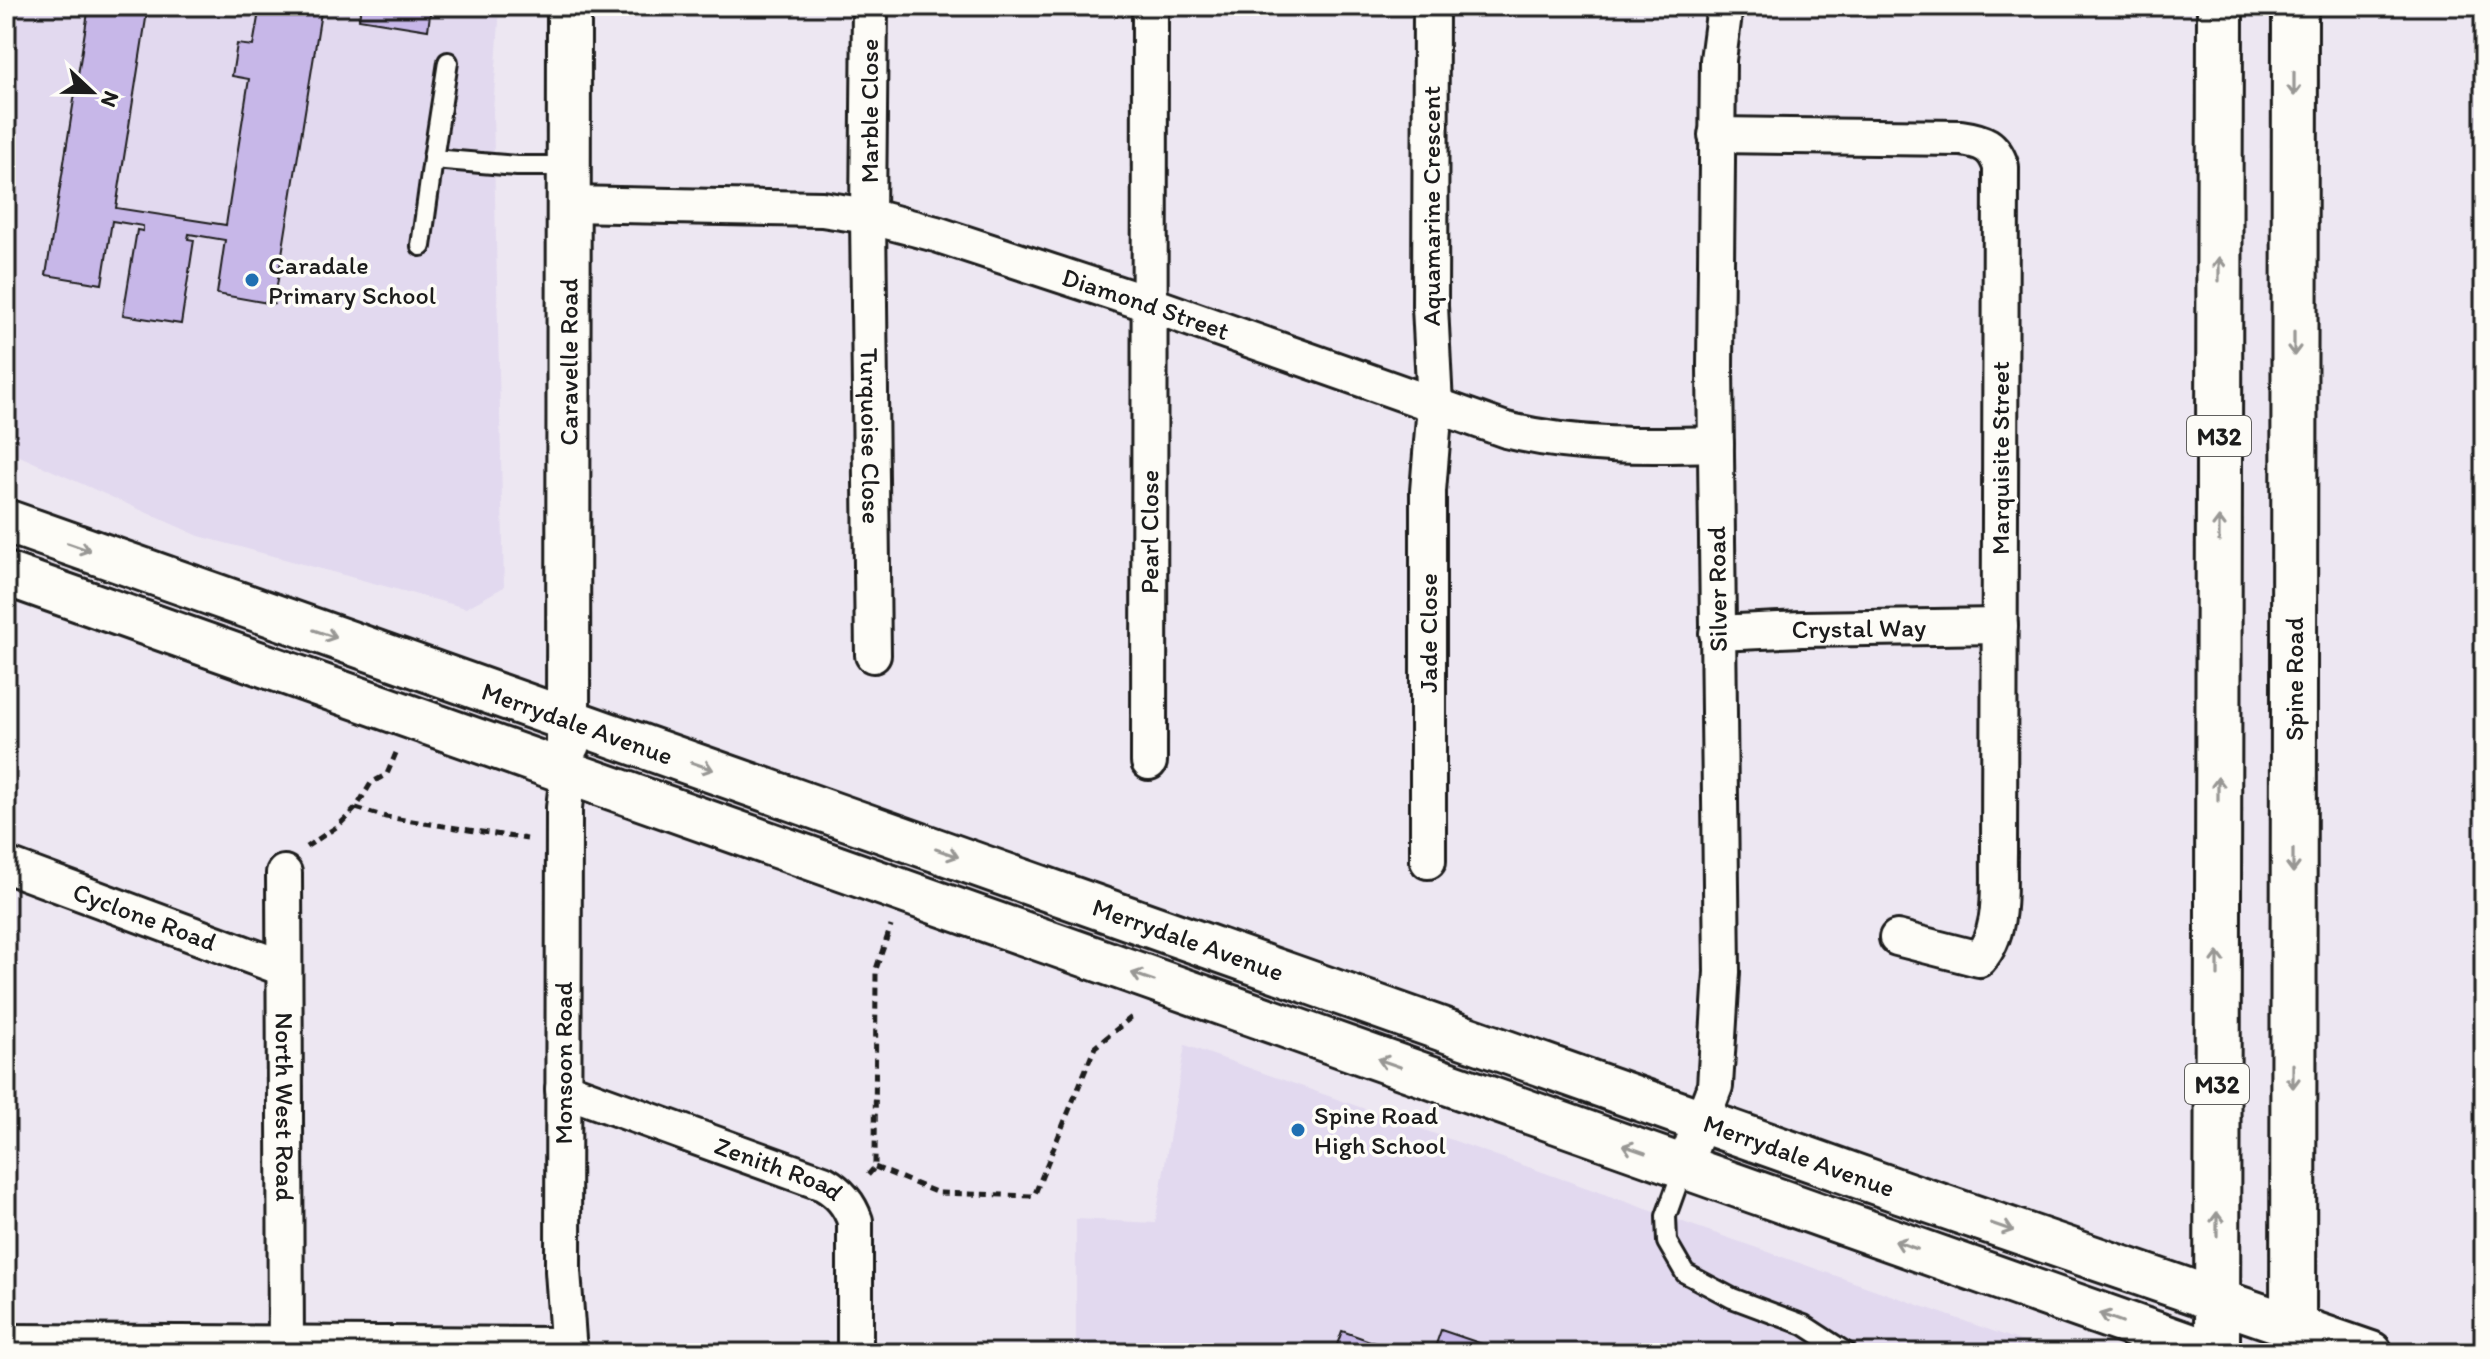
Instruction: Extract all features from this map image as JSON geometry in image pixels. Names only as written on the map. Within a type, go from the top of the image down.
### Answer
[{"type":"main road","name":"M32","points":[[2217,1353],[2220,6]]},
{"type":"main road","name":"Spine Road","points":[[2292,1340],[2295,6]]},
{"type":"street","name":"Caravelle Road","points":[[568,773],[569,6]]},
{"type":"street","name":"Marble Close","points":[[868,216],[870,6]]},
{"type":"street","points":[[1149,304],[1150,6]]},
{"type":"street","name":"Aquamarine Crescent","points":[[1431,6],[1430,306],[1435,405]]},
{"type":"street","name":"Silver Road","points":[[1684,1166],[1715,1086],[1722,972],[1717,633],[1716,135],[1718,60],[1725,6]]},
{"type":"street","name":"Marquisite Street","points":[[1716,135],[1961,138],[1979,141],[1996,153],[2001,181],[1999,853],[1996,929],[1990,946],[1979,959],[1897,938]]},
{"type":"street","name":"Diamond Street","points":[[569,185],[868,216],[936,234],[1149,304],[1506,430],[1544,439],[1649,445],[1716,444]]},
{"type":"street","name":"Turquoise Close","points":[[868,216],[873,655]]},
{"type":"street","name":"Pearl Close","points":[[1149,304],[1149,762]]},
{"type":"street","name":"Jade Close","points":[[1428,861],[1428,491],[1435,405]]},
{"type":"street","name":"Merrydale Avenue","points":[[6,521],[2217,1302],[2292,1340],[2371,1353]]},
{"type":"street","name":"Merrydale Avenue","points":[[6,574],[2211,1353]]},
{"type":"street","name":"Crystal Way","points":[[1717,633],[2000,626]]},
{"type":"street","name":"Monsoon Road","points":[[568,773],[564,808],[563,1271],[569,1349]]},
{"type":"street","name":"Cyclone Road","points":[[6,865],[283,968]]},
{"type":"street","name":"North West Road","points":[[284,873],[286,1348]]},
{"type":"street","name":"Zenith Road","points":[[563,1089],[835,1190],[851,1209],[855,1221],[855,1353]]},
{"type":"street","points":[[6,1342],[286,1348],[569,1349]]},
{"type":"lane","points":[[421,246],[448,62]]},
{"type":"lane","points":[[433,159],[517,166],[569,185]]},
{"type":"lane","points":[[1684,1166],[1666,1216],[1667,1242],[1685,1273],[1732,1298],[1804,1325],[1847,1353]]},
{"type":"path","points":[[284,873],[300,850],[338,826],[356,808],[371,783],[387,774],[400,740]]},
{"type":"path","points":[[356,808],[386,817],[532,840]]},
{"type":"path","points":[[861,1181],[875,1167],[876,969],[895,914]]},
{"type":"path","points":[[875,1167],[938,1193],[1034,1196],[1095,1047],[1138,1012]]},
{"type":"shaded area","name":"Caradale Primary School","points":[[6,6],[500,6],[493,111],[504,587],[466,608],[199,536],[6,450]]},
{"type":"shaded area","name":"Spine Road High School","points":[[1185,1045],[2055,1353],[1076,1353],[1076,1219],[1155,1223]]},
{"type":"building","points":[[89,6],[148,6],[116,208],[226,225],[249,79],[232,76],[237,44],[253,46],[260,6],[322,6],[274,304],[217,294],[225,240],[189,234],[188,239],[194,240],[181,324],[123,315],[137,230],[143,231],[143,226],[112,221],[102,284],[46,275]]},
{"type":"building","points":[[361,6],[431,6],[428,30],[359,19]]},
{"type":"building","points":[[1441,1330],[1488,1346],[1486,1353],[1433,1353]]},
{"type":"building","points":[[1342,1331],[1401,1352],[1401,1353],[1334,1353]]},
{"type":"place","name":"Caradale Primary School","points":[[252,280]]},
{"type":"place","name":"Spine Road High School","points":[[1298,1130]]}]
